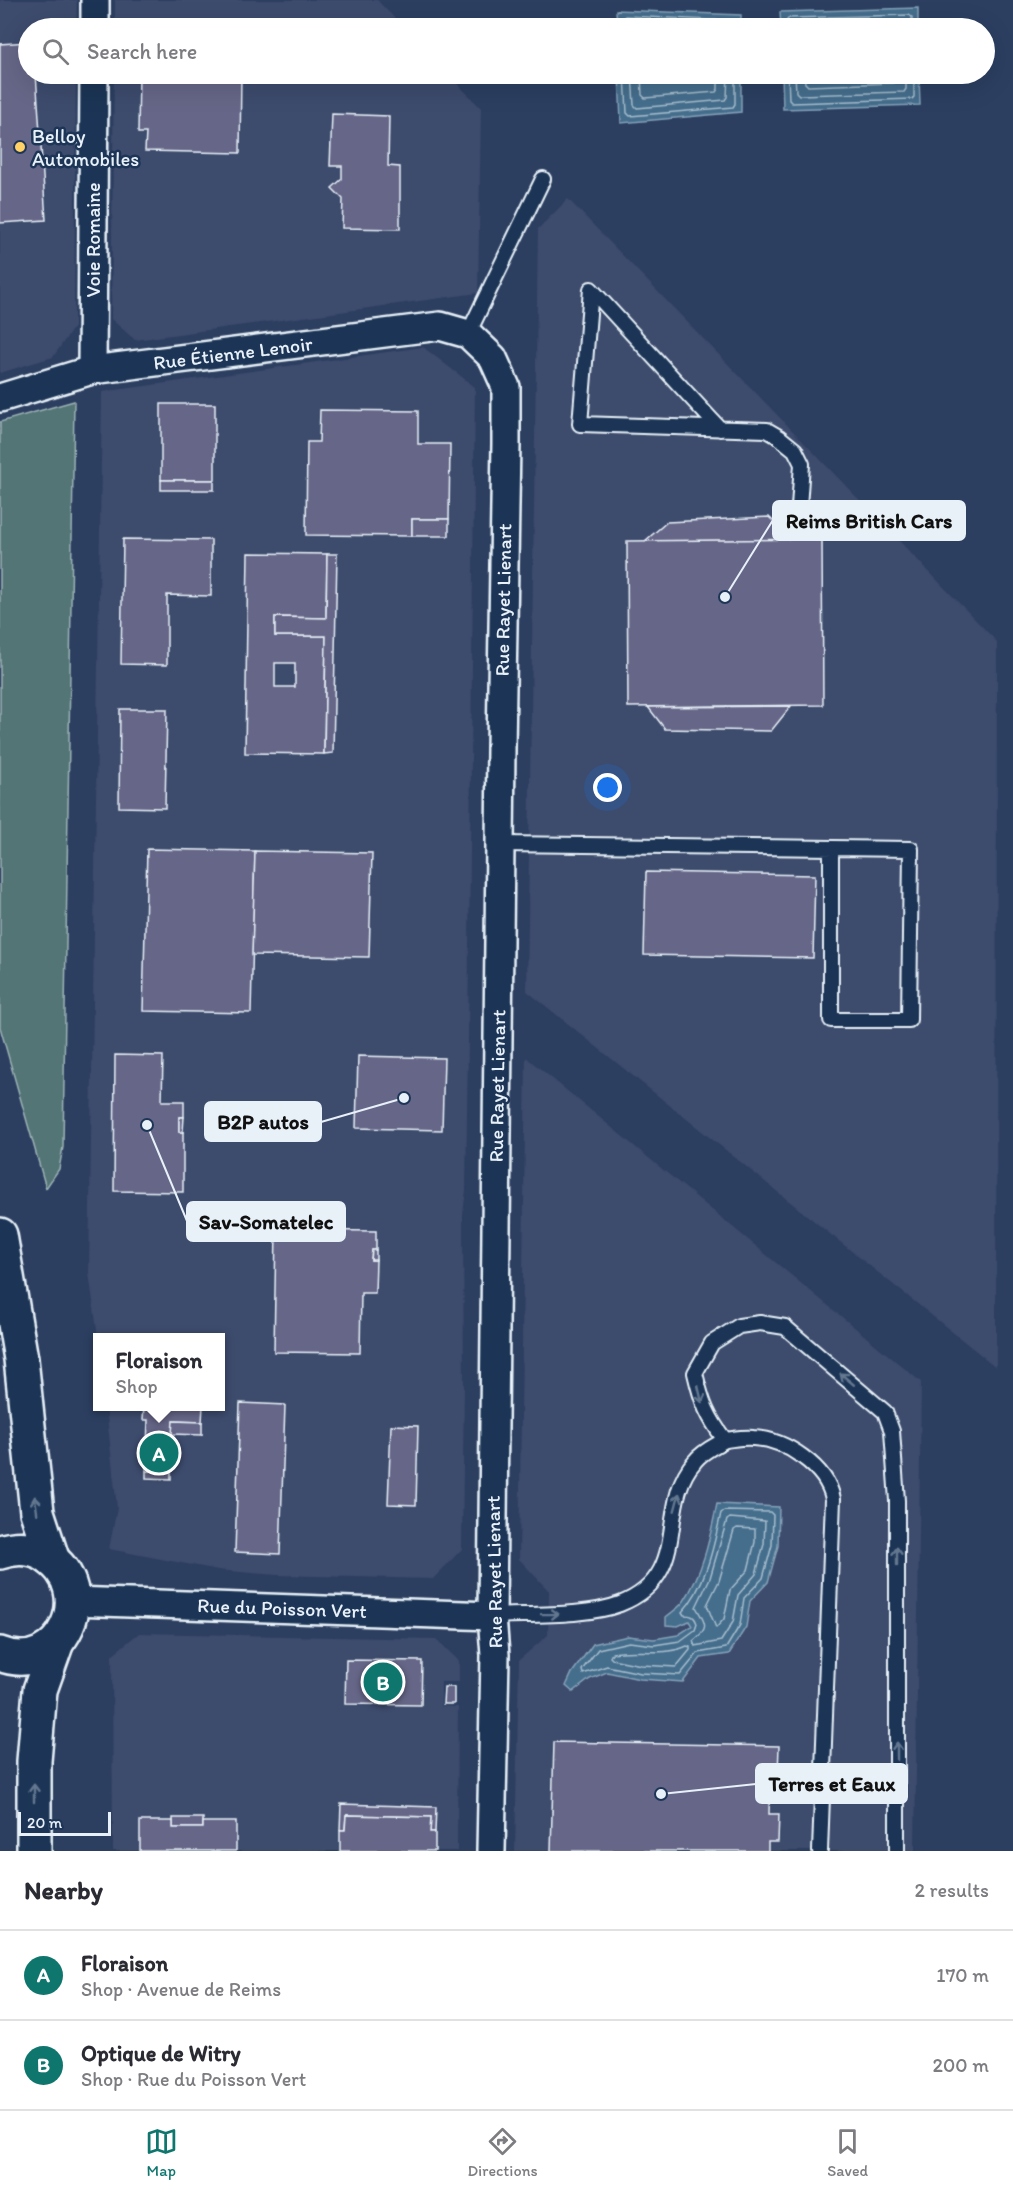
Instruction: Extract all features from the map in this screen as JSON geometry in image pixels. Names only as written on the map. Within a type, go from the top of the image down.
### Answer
[{"type":"main road","points":[[0,1235],[21,1359],[37,1512],[53,1561]]},
{"type":"main road","points":[[0,1552],[21,1548],[38,1551],[53,1561],[64,1572],[73,1601],[66,1630],[57,1642],[40,1690],[34,1761],[34,1851]]},
{"type":"main road","points":[[0,1654],[22,1658],[41,1653],[57,1642]]},
{"type":"street","points":[[95,0],[95,18]]},
{"type":"street","name":"Voie Romaine","points":[[92,370],[94,84]]},
{"type":"street","name":"Rue Étienne Lenoir","points":[[0,398],[92,370],[440,326],[468,334]]},
{"type":"street","name":"Rue Rayet Lienart","points":[[468,334],[493,358],[506,387],[507,444],[500,844],[492,1616],[495,1655],[491,1851]]},
{"type":"street","name":"Rue du Poisson Vert","points":[[73,1601],[492,1616]]},
{"type":"lane","points":[[468,334],[543,179]]},
{"type":"lane","points":[[720,429],[591,289],[580,424],[720,429],[767,430],[795,450],[802,464],[799,507]]},
{"type":"lane","points":[[500,844],[911,849],[909,1020],[831,1020],[831,849]]},
{"type":"lane","points":[[726,1440],[702,1404],[695,1373],[712,1343],[739,1326],[760,1323],[785,1327],[885,1412],[892,1431],[897,1501],[897,1851]]},
{"type":"lane","points":[[492,1616],[573,1613],[619,1604],[639,1594],[662,1569],[668,1554],[681,1485],[694,1461],[710,1448],[726,1440],[754,1437],[787,1445],[811,1464],[831,1489],[833,1499],[819,1851]]},
{"type":"shaded area","points":[[0,0],[77,0],[76,18],[18,18],[18,84],[76,84],[74,327],[53,357],[0,373]]},
{"type":"shaded area","points":[[115,0],[377,0],[394,18],[115,18]]},
{"type":"shaded area","points":[[114,84],[458,84],[481,108],[478,293],[135,340],[111,319]]},
{"type":"shaded area","points":[[568,199],[997,642],[996,1367],[527,991],[538,229]]},
{"type":"shaded area","points":[[423,347],[475,387],[466,1190],[463,1214],[462,1549],[433,1579],[276,1575],[218,1570],[109,1549],[117,1508],[106,1411],[225,1411],[225,1333],[97,1333],[89,1273],[102,392]]},
{"type":"shaded area","points":[[526,1057],[921,1382],[915,1851],[515,1851],[519,1660],[548,1635],[549,1591],[519,1559]]},
{"type":"shaded area","points":[[139,1633],[436,1639],[459,1661],[459,1682],[441,1682],[441,1706],[458,1707],[457,1851],[113,1851],[112,1655]]},
{"type":"green space","points":[[74,401],[63,1147],[59,1169],[46,1188],[0,1027],[0,422]]},
{"type":"water","points":[[918,8],[918,18],[780,18],[780,12]]},
{"type":"water","points":[[616,10],[741,15],[741,18],[616,18]]},
{"type":"water","points":[[619,84],[741,84],[741,112],[621,123]]},
{"type":"water","points":[[782,84],[919,84],[920,105],[783,109]]},
{"type":"water","points":[[717,1504],[779,1507],[778,1546],[768,1582],[750,1601],[746,1627],[729,1654],[701,1658],[683,1682],[640,1679],[607,1672],[590,1679],[573,1692],[566,1686],[572,1673],[593,1644],[628,1636],[654,1639],[678,1635],[692,1626],[689,1621],[678,1626],[666,1625],[666,1617],[682,1603],[696,1579],[712,1529]]},
{"type":"building","name":"Belloy Automobiles","points":[[18,43],[18,84],[37,84],[46,220],[0,223],[0,44]]},
{"type":"building","points":[[139,84],[241,84],[240,153],[145,151],[146,133],[138,133]]},
{"type":"building","points":[[332,114],[389,116],[388,166],[400,167],[400,229],[342,228],[343,199],[332,188],[342,179],[342,166],[330,166]]},
{"type":"building","points":[[161,404],[215,404],[215,480],[161,480]]},
{"type":"building","points":[[320,410],[418,411],[418,444],[450,444],[449,519],[412,519],[412,536],[306,535],[307,442],[319,442]]},
{"type":"building","points":[[161,480],[214,480],[214,490],[161,490]]},
{"type":"building","points":[[769,517],[792,540],[645,541],[667,522]]},
{"type":"building","points":[[412,519],[449,519],[449,536],[412,536]]},
{"type":"building","points":[[123,539],[211,540],[211,596],[167,595],[167,665],[121,664]]},
{"type":"building","points":[[822,539],[823,705],[628,707],[627,541]]},
{"type":"building","points":[[248,553],[327,554],[326,618],[275,617],[275,636],[326,636],[324,754],[245,753]],"holes":[[[275,663],[295,663],[295,687],[275,687]]]},
{"type":"building","points":[[327,554],[337,554],[333,753],[324,754],[326,636],[275,636],[275,617],[326,618]]},
{"type":"building","points":[[791,706],[771,731],[665,729],[648,707]]},
{"type":"building","points":[[120,709],[167,709],[165,808],[119,807]]},
{"type":"building","points":[[147,849],[255,851],[251,1013],[143,1011]]},
{"type":"building","points":[[255,851],[372,853],[369,957],[252,955]]},
{"type":"building","points":[[646,872],[815,875],[813,958],[644,955]]},
{"type":"building","points":[[115,1055],[163,1056],[162,1101],[184,1101],[184,1117],[179,1117],[179,1132],[183,1132],[183,1192],[114,1191]]},
{"type":"building","points":[[358,1056],[444,1058],[442,1130],[356,1128]]},
{"type":"building","points":[[179,1117],[184,1117],[183,1132],[179,1132]]},
{"type":"building","points":[[276,1230],[376,1231],[376,1250],[372,1250],[371,1260],[376,1260],[375,1293],[361,1293],[360,1353],[274,1352]]},
{"type":"building","points":[[372,1250],[376,1250],[376,1260],[371,1260]]},
{"type":"building","points":[[240,1403],[285,1405],[280,1554],[235,1552]]},
{"type":"building","points":[[144,1411],[203,1411],[202,1422],[173,1421],[171,1472],[146,1471],[148,1420],[143,1420]]},
{"type":"building","points":[[173,1421],[202,1422],[202,1435],[172,1434]]},
{"type":"building","points":[[391,1425],[418,1426],[416,1505],[388,1504]]},
{"type":"building","points":[[146,1471],[171,1472],[171,1479],[146,1478]]},
{"type":"building","points":[[346,1660],[422,1661],[421,1705],[345,1704]]},
{"type":"building","points":[[444,1687],[454,1687],[454,1704],[443,1704]]},
{"type":"building","points":[[554,1742],[779,1746],[778,1774],[770,1774],[769,1814],[779,1814],[778,1842],[768,1842],[768,1851],[551,1851]]},
{"type":"building","points":[[341,1804],[436,1807],[435,1832],[430,1832],[431,1817],[346,1815],[345,1830],[340,1830]]},
{"type":"building","points":[[346,1815],[431,1817],[430,1832],[435,1832],[435,1851],[340,1851],[340,1830],[345,1830]]},
{"type":"building","points":[[173,1818],[203,1818],[203,1828],[173,1828]]},
{"type":"building","points":[[140,1821],[173,1821],[173,1828],[203,1828],[203,1822],[236,1822],[236,1851],[140,1851]]},
{"type":"place","name":"Belloy Automobiles","points":[[20,147]]},
{"type":"place","name":"Reims British Cars","points":[[725,597]]},
{"type":"place","name":"B2P autos","points":[[404,1098]]},
{"type":"place","name":"Sav-Somatelec","points":[[147,1125]]},
{"type":"place","name":"Floraison","points":[[159,1453]]},
{"type":"place","name":"Optique de Witry","points":[[383,1682]]},
{"type":"place","name":"Terres et Eaux","points":[[661,1794]]}]
